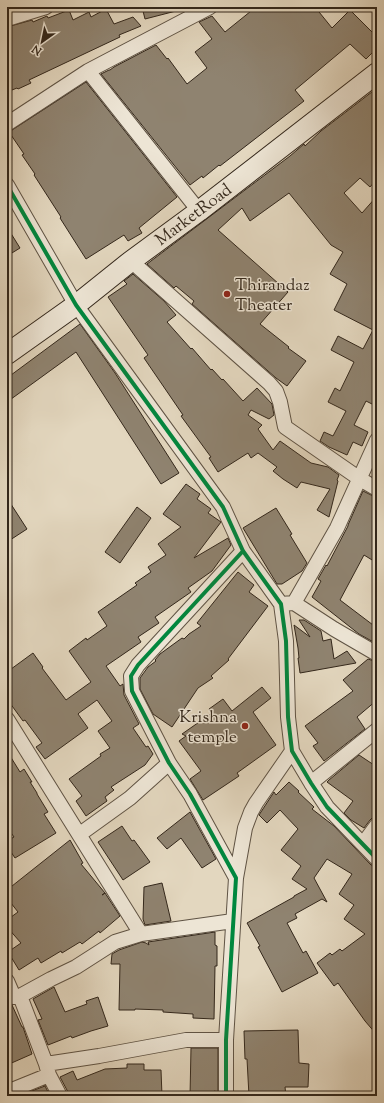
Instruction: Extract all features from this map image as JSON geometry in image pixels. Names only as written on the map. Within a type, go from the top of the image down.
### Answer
[{"type":"street","points":[[7,19],[46,7]]},
{"type":"street","points":[[7,124],[88,71],[210,7]]},
{"type":"street","points":[[88,71],[199,211]]},
{"type":"street","name":"MarketRoad","points":[[7,354],[76,305],[131,261],[199,211],[377,73]]},
{"type":"street","points":[[7,185],[76,305],[223,507],[243,551],[287,603],[377,654]]},
{"type":"street","points":[[131,261],[269,383],[276,391],[280,402],[285,427],[360,479],[377,489]]},
{"type":"street","points":[[377,440],[337,528],[287,603],[286,641],[288,717],[292,751],[327,807],[377,859]]},
{"type":"street","points":[[236,878],[190,794],[169,763],[132,691],[131,676],[138,665],[243,551]]},
{"type":"street","points":[[7,719],[141,934]]},
{"type":"street","points":[[311,783],[377,730]]},
{"type":"street","points":[[226,1096],[226,1040],[233,921],[236,878],[244,828],[256,803],[292,751]]},
{"type":"street","points":[[80,834],[130,798],[169,763]]},
{"type":"street","points":[[363,844],[377,825]]},
{"type":"street","points":[[14,998],[76,967],[115,942],[141,934],[233,921]]},
{"type":"street","points":[[7,981],[60,1096]]},
{"type":"street","points":[[7,1092],[48,1070],[99,1056],[186,1040],[226,1040]]},
{"type":"building","points":[[142,7],[176,7],[176,11],[145,19]]},
{"type":"building","points":[[256,7],[315,7],[332,28],[350,10],[377,37],[377,48],[366,59],[350,44],[295,90],[304,101],[220,166],[219,165],[203,178],[202,176],[190,185],[101,74],[156,45],[167,59],[168,58],[187,84],[207,68],[195,52],[212,39],[199,22],[212,16],[225,32]]},
{"type":"building","points":[[106,9],[114,24],[133,17],[141,26],[119,35],[120,37],[29,80],[31,83],[7,92],[7,27],[32,20],[33,22],[47,16],[48,18],[69,10],[73,20],[89,12],[91,17]]},
{"type":"building","points":[[86,82],[177,197],[139,228],[142,233],[128,241],[124,235],[86,259],[22,155],[24,154],[9,132]]},
{"type":"building","points":[[377,88],[377,179],[370,187],[360,178],[344,193],[362,213],[377,196],[377,400],[374,405],[366,401],[354,425],[368,432],[362,446],[353,442],[347,455],[320,441],[324,432],[333,436],[346,411],[328,402],[335,388],[340,391],[354,362],[331,350],[338,336],[363,349],[373,330],[334,310],[347,284],[330,274],[343,252],[331,245],[289,193],[250,221],[242,208],[218,230],[288,292],[260,324],[306,361],[287,386],[192,304],[194,301],[176,286],[174,288],[147,264],[304,144],[305,146],[321,131]]},
{"type":"building","points":[[7,227],[20,248],[7,256]]},
{"type":"building","points":[[133,274],[164,301],[176,315],[167,322],[211,370],[212,369],[222,380],[223,379],[243,401],[257,388],[272,404],[274,415],[269,419],[251,410],[248,415],[262,425],[258,429],[273,450],[280,441],[311,463],[328,467],[339,475],[329,517],[317,510],[330,489],[301,482],[297,488],[273,471],[277,467],[258,453],[251,458],[248,453],[218,472],[209,458],[211,457],[181,416],[183,415],[144,358],[148,355],[108,297],[127,284],[124,281]]},
{"type":"building","points":[[80,324],[115,373],[179,473],[161,484],[76,352],[7,402],[7,378]]},
{"type":"building","points":[[186,484],[200,494],[197,499],[211,509],[208,513],[221,522],[194,558],[228,538],[231,545],[212,571],[188,588],[191,592],[155,617],[159,623],[138,637],[141,642],[106,666],[120,686],[123,684],[124,695],[139,724],[133,728],[146,747],[148,746],[153,754],[145,765],[111,787],[114,790],[105,797],[107,801],[86,816],[76,801],[82,796],[69,779],[101,756],[100,754],[110,748],[98,731],[112,721],[97,700],[78,714],[88,728],[45,759],[36,747],[42,743],[7,699],[7,672],[33,653],[43,667],[42,668],[66,700],[91,682],[69,651],[86,638],[87,640],[107,626],[98,612],[137,585],[135,583],[151,572],[148,567],[166,555],[158,544],[181,527],[163,514]]},
{"type":"building","points":[[363,491],[377,497],[377,563],[364,555],[340,600],[377,628],[377,644],[359,634],[312,597],[321,581],[318,579],[326,565],[327,566],[348,526]]},
{"type":"building","points":[[7,498],[27,529],[7,542]]},
{"type":"building","points":[[137,507],[151,518],[120,563],[105,552]]},
{"type":"building","points":[[276,508],[307,563],[302,571],[282,584],[277,584],[243,528]]},
{"type":"building","points":[[238,572],[254,585],[249,592],[268,606],[228,659],[229,660],[211,676],[213,678],[198,688],[172,727],[153,714],[140,689],[140,678],[148,667],[156,661],[155,660],[160,654],[201,626],[197,623]]},
{"type":"building","points":[[299,620],[304,620],[321,631],[323,641],[331,639],[334,659],[347,651],[356,663],[300,673],[294,625],[310,637]]},
{"type":"building","points":[[368,659],[377,662],[377,700],[357,717],[365,729],[324,761],[313,746],[318,743],[305,726],[353,691],[343,680]]},
{"type":"building","points":[[262,687],[271,698],[253,712],[276,745],[237,773],[239,776],[203,800],[190,779],[201,771],[179,741],[186,736],[182,734],[212,713],[209,709],[223,699],[232,711]]},
{"type":"building","points":[[7,751],[20,772],[24,769],[32,782],[30,782],[48,812],[44,814],[56,833],[15,858],[7,846],[7,841],[14,837],[7,827]]},
{"type":"building","points":[[359,755],[377,767],[377,817],[373,817],[364,828],[351,820],[344,813],[353,801],[327,782]]},
{"type":"building","points":[[289,782],[314,807],[312,809],[334,826],[371,865],[377,867],[377,1035],[365,1021],[338,983],[334,986],[317,963],[330,953],[332,955],[340,949],[342,951],[365,934],[344,919],[354,905],[339,894],[352,874],[327,859],[314,878],[327,902],[322,899],[295,914],[297,918],[287,923],[303,953],[306,951],[318,973],[282,992],[247,923],[307,889],[292,879],[301,866],[281,850],[298,829],[280,810],[267,823],[259,815],[274,792],[276,795]]},
{"type":"building","points":[[190,812],[216,859],[202,868],[181,838],[167,849],[157,838]]},
{"type":"building","points":[[122,826],[132,841],[134,840],[150,862],[123,880],[98,842]]},
{"type":"building","points":[[70,840],[83,863],[81,864],[105,893],[120,916],[100,933],[99,931],[82,944],[80,942],[41,963],[38,958],[19,970],[8,952],[21,943],[7,927],[7,920],[18,912],[7,898],[7,890]]},
{"type":"building","points":[[162,883],[171,921],[145,925],[143,919],[144,887]]},
{"type":"building","points":[[215,932],[217,966],[215,966],[214,1019],[193,1018],[193,1014],[163,1012],[163,1010],[119,1010],[120,964],[111,964],[112,954],[142,942],[149,945],[148,942]]},
{"type":"building","points":[[54,987],[65,1012],[87,1004],[86,1001],[98,997],[108,1026],[72,1038],[71,1036],[48,1045],[38,1020],[42,1019],[33,999]]},
{"type":"building","points":[[7,1002],[12,1005],[23,1027],[32,1054],[7,1065]]},
{"type":"building","points":[[298,1030],[299,1063],[309,1064],[308,1087],[285,1087],[286,1096],[249,1096],[244,1031]]},
{"type":"building","points":[[191,1048],[218,1048],[218,1092],[214,1091],[215,1096],[190,1096]]},
{"type":"building","points":[[127,1064],[144,1064],[144,1070],[161,1070],[162,1096],[68,1096],[68,1092],[60,1077],[73,1071],[77,1080],[105,1069],[127,1068]]},
{"type":"building","points":[[45,1086],[50,1096],[31,1096],[29,1092]]},
{"type":"cycle path","points":[[7,185],[76,305],[223,507],[243,551],[281,604],[286,641],[288,717],[292,751],[327,807],[377,859]]},
{"type":"cycle path","points":[[226,1096],[226,1040],[236,878],[190,794],[169,763],[132,691],[131,676],[138,665],[243,551]]},
{"type":"place","name":"Thirandaz Theater","points":[[227,294]]},
{"type":"place","name":"Krishna temple","points":[[245,726]]}]
